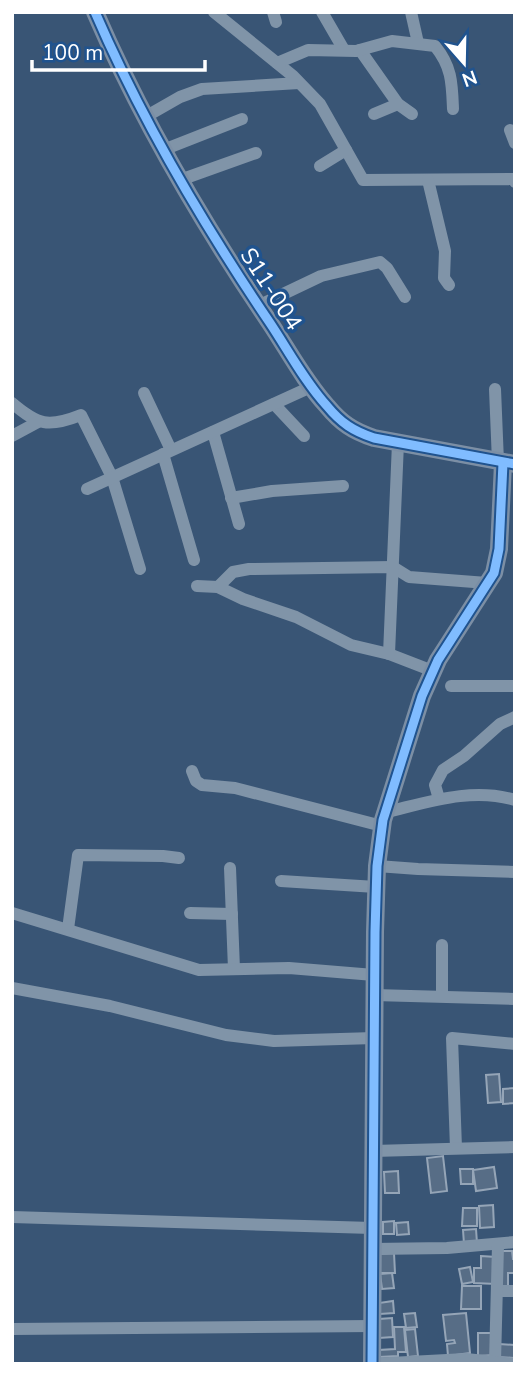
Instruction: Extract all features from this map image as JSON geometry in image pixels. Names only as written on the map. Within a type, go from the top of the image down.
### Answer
[{"type":"street","name":"S11-004","points":[[94,12],[120,71],[180,180],[258,306],[326,406],[353,431],[398,443],[505,463]]},
{"type":"street","points":[[214,12],[277,63],[320,104],[363,180],[514,180]]},
{"type":"street","points":[[322,12],[344,50]]},
{"type":"street","points":[[411,12],[418,43]]},
{"type":"street","points":[[277,63],[308,50],[360,50],[392,41],[435,46],[446,60],[452,82],[453,109]]},
{"type":"street","points":[[360,50],[398,104],[412,114]]},
{"type":"street","points":[[145,117],[180,97],[202,89],[299,83]]},
{"type":"street","points":[[374,114],[398,104]]},
{"type":"street","points":[[163,150],[242,120]]},
{"type":"street","points":[[320,166],[346,150]]},
{"type":"street","points":[[180,180],[256,153]]},
{"type":"street","points":[[428,180],[445,251],[444,278],[449,285]]},
{"type":"street","points":[[258,306],[321,276],[380,262],[387,268],[405,297]]},
{"type":"street","points":[[87,489],[313,386]]},
{"type":"street","points":[[495,389],[505,463],[499,549],[494,573],[433,671],[422,696],[385,819],[377,866],[372,1364],[467,1359],[515,1364]]},
{"type":"street","points":[[144,393],[167,452],[194,561]]},
{"type":"street","points":[[12,403],[38,422],[81,415],[112,477],[140,569]]},
{"type":"street","points":[[274,404],[303,436]]},
{"type":"street","points":[[12,436],[38,422]]},
{"type":"street","points":[[213,432],[239,524]]},
{"type":"street","points":[[389,654],[398,443]]},
{"type":"street","points":[[232,498],[272,491],[343,486]]},
{"type":"street","points":[[218,587],[233,572],[249,569],[393,567],[409,577],[487,583]]},
{"type":"street","points":[[197,586],[218,587],[243,599],[296,617],[351,645],[389,654],[433,671]]},
{"type":"street","points":[[452,686],[515,686]]},
{"type":"street","points":[[439,799],[435,785],[443,770],[464,756],[500,724],[515,717]]},
{"type":"street","points":[[192,771],[202,785],[235,788],[385,819],[439,799],[483,794],[515,800]]},
{"type":"street","points":[[68,929],[74,902],[78,855],[179,858]]},
{"type":"street","points":[[377,866],[515,872]]},
{"type":"street","points":[[230,868],[234,969]]},
{"type":"street","points":[[281,881],[376,887]]},
{"type":"street","points":[[190,912],[232,914]]},
{"type":"street","points":[[12,913],[199,970],[289,968],[374,975]]},
{"type":"street","points":[[442,946],[442,996]]},
{"type":"street","points":[[12,988],[110,1006],[226,1035],[274,1041],[374,1038]]},
{"type":"street","points":[[374,995],[515,999]]},
{"type":"street","points":[[456,1149],[452,1038],[515,1044]]},
{"type":"street","points":[[373,1151],[515,1147]]},
{"type":"street","points":[[12,1217],[372,1228]]},
{"type":"street","points":[[372,1249],[498,1245],[515,1242]]},
{"type":"street","points":[[495,1362],[498,1245]]},
{"type":"street","points":[[498,1291],[515,1291]]},
{"type":"street","points":[[12,1329],[373,1326]]},
{"type":"building","points":[[499,1074],[501,1102],[488,1103],[486,1075]]},
{"type":"building","points":[[515,1088],[515,1103],[503,1104],[503,1089]]},
{"type":"building","points":[[443,1156],[447,1191],[431,1193],[427,1158]]},
{"type":"building","points":[[494,1167],[497,1188],[476,1191],[473,1170]]},
{"type":"building","points":[[460,1169],[473,1169],[473,1184],[461,1184]]},
{"type":"building","points":[[398,1171],[399,1193],[385,1193],[384,1172]]},
{"type":"building","points":[[493,1205],[494,1227],[480,1228],[479,1206]]},
{"type":"building","points":[[463,1208],[477,1208],[477,1226],[462,1226]]},
{"type":"building","points":[[394,1221],[394,1234],[383,1234],[383,1222]]},
{"type":"building","points":[[408,1222],[409,1234],[397,1235],[396,1223]]},
{"type":"building","points":[[476,1229],[477,1243],[464,1244],[463,1230]]},
{"type":"building","points":[[500,1251],[512,1251],[515,1259],[515,1273],[508,1273],[508,1287],[501,1288]]},
{"type":"building","points":[[394,1253],[395,1273],[380,1273],[379,1254]]},
{"type":"building","points":[[481,1256],[496,1257],[496,1284],[474,1283],[474,1268],[481,1268]]},
{"type":"building","points":[[470,1267],[473,1282],[462,1284],[459,1269]]},
{"type":"building","points":[[392,1273],[394,1288],[382,1289],[380,1274]]},
{"type":"building","points":[[462,1286],[481,1286],[481,1309],[461,1309]]},
{"type":"building","points":[[393,1301],[394,1313],[380,1314],[379,1303]]},
{"type":"building","points":[[415,1313],[417,1327],[406,1328],[404,1314]]},
{"type":"building","points":[[466,1313],[470,1353],[448,1356],[447,1344],[455,1343],[454,1340],[446,1341],[443,1315]]},
{"type":"building","points":[[392,1318],[393,1337],[379,1338],[379,1319]]},
{"type":"building","points":[[394,1327],[404,1327],[406,1352],[398,1352],[398,1356],[379,1357],[379,1350],[395,1349]]},
{"type":"building","points":[[415,1329],[418,1356],[408,1357],[405,1330]]},
{"type":"building","points":[[478,1333],[494,1333],[494,1355],[478,1356]]},
{"type":"building","points":[[499,1344],[514,1345],[514,1358],[498,1357]]},
{"type":"cycle path","points":[[95,12],[153,132],[198,210],[304,376],[332,412],[348,426],[374,438],[515,464]]},
{"type":"cycle path","points":[[372,1364],[375,932],[377,866],[383,820],[422,696],[438,660],[494,573],[499,549],[503,463]]}]
